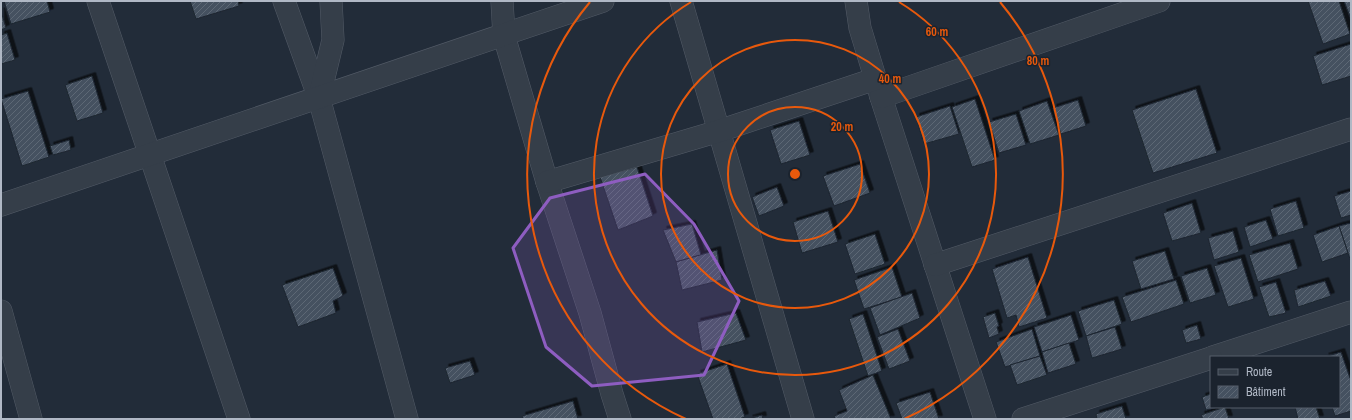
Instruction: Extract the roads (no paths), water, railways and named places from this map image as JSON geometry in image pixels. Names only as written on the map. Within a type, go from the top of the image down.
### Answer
[{"type":"street","points":[[98,1],[239,419]]},
{"type":"street","points":[[284,1],[319,98],[407,419]]},
{"type":"street","points":[[319,98],[333,40],[331,1]]},
{"type":"street","points":[[502,1],[504,36],[547,182],[590,313],[620,419]]},
{"type":"street","points":[[1,206],[504,36],[603,1]]},
{"type":"street","points":[[681,1],[803,419]]},
{"type":"street","points":[[856,1],[860,28],[878,88],[985,419]]},
{"type":"street","points":[[547,182],[719,131],[878,88],[1160,1]]},
{"type":"street","points":[[936,265],[1351,129]]},
{"type":"street","points":[[1,311],[31,419]]},
{"type":"street","points":[[1215,356],[1351,312]]},
{"type":"street","points":[[1023,419],[1210,358]]}]
